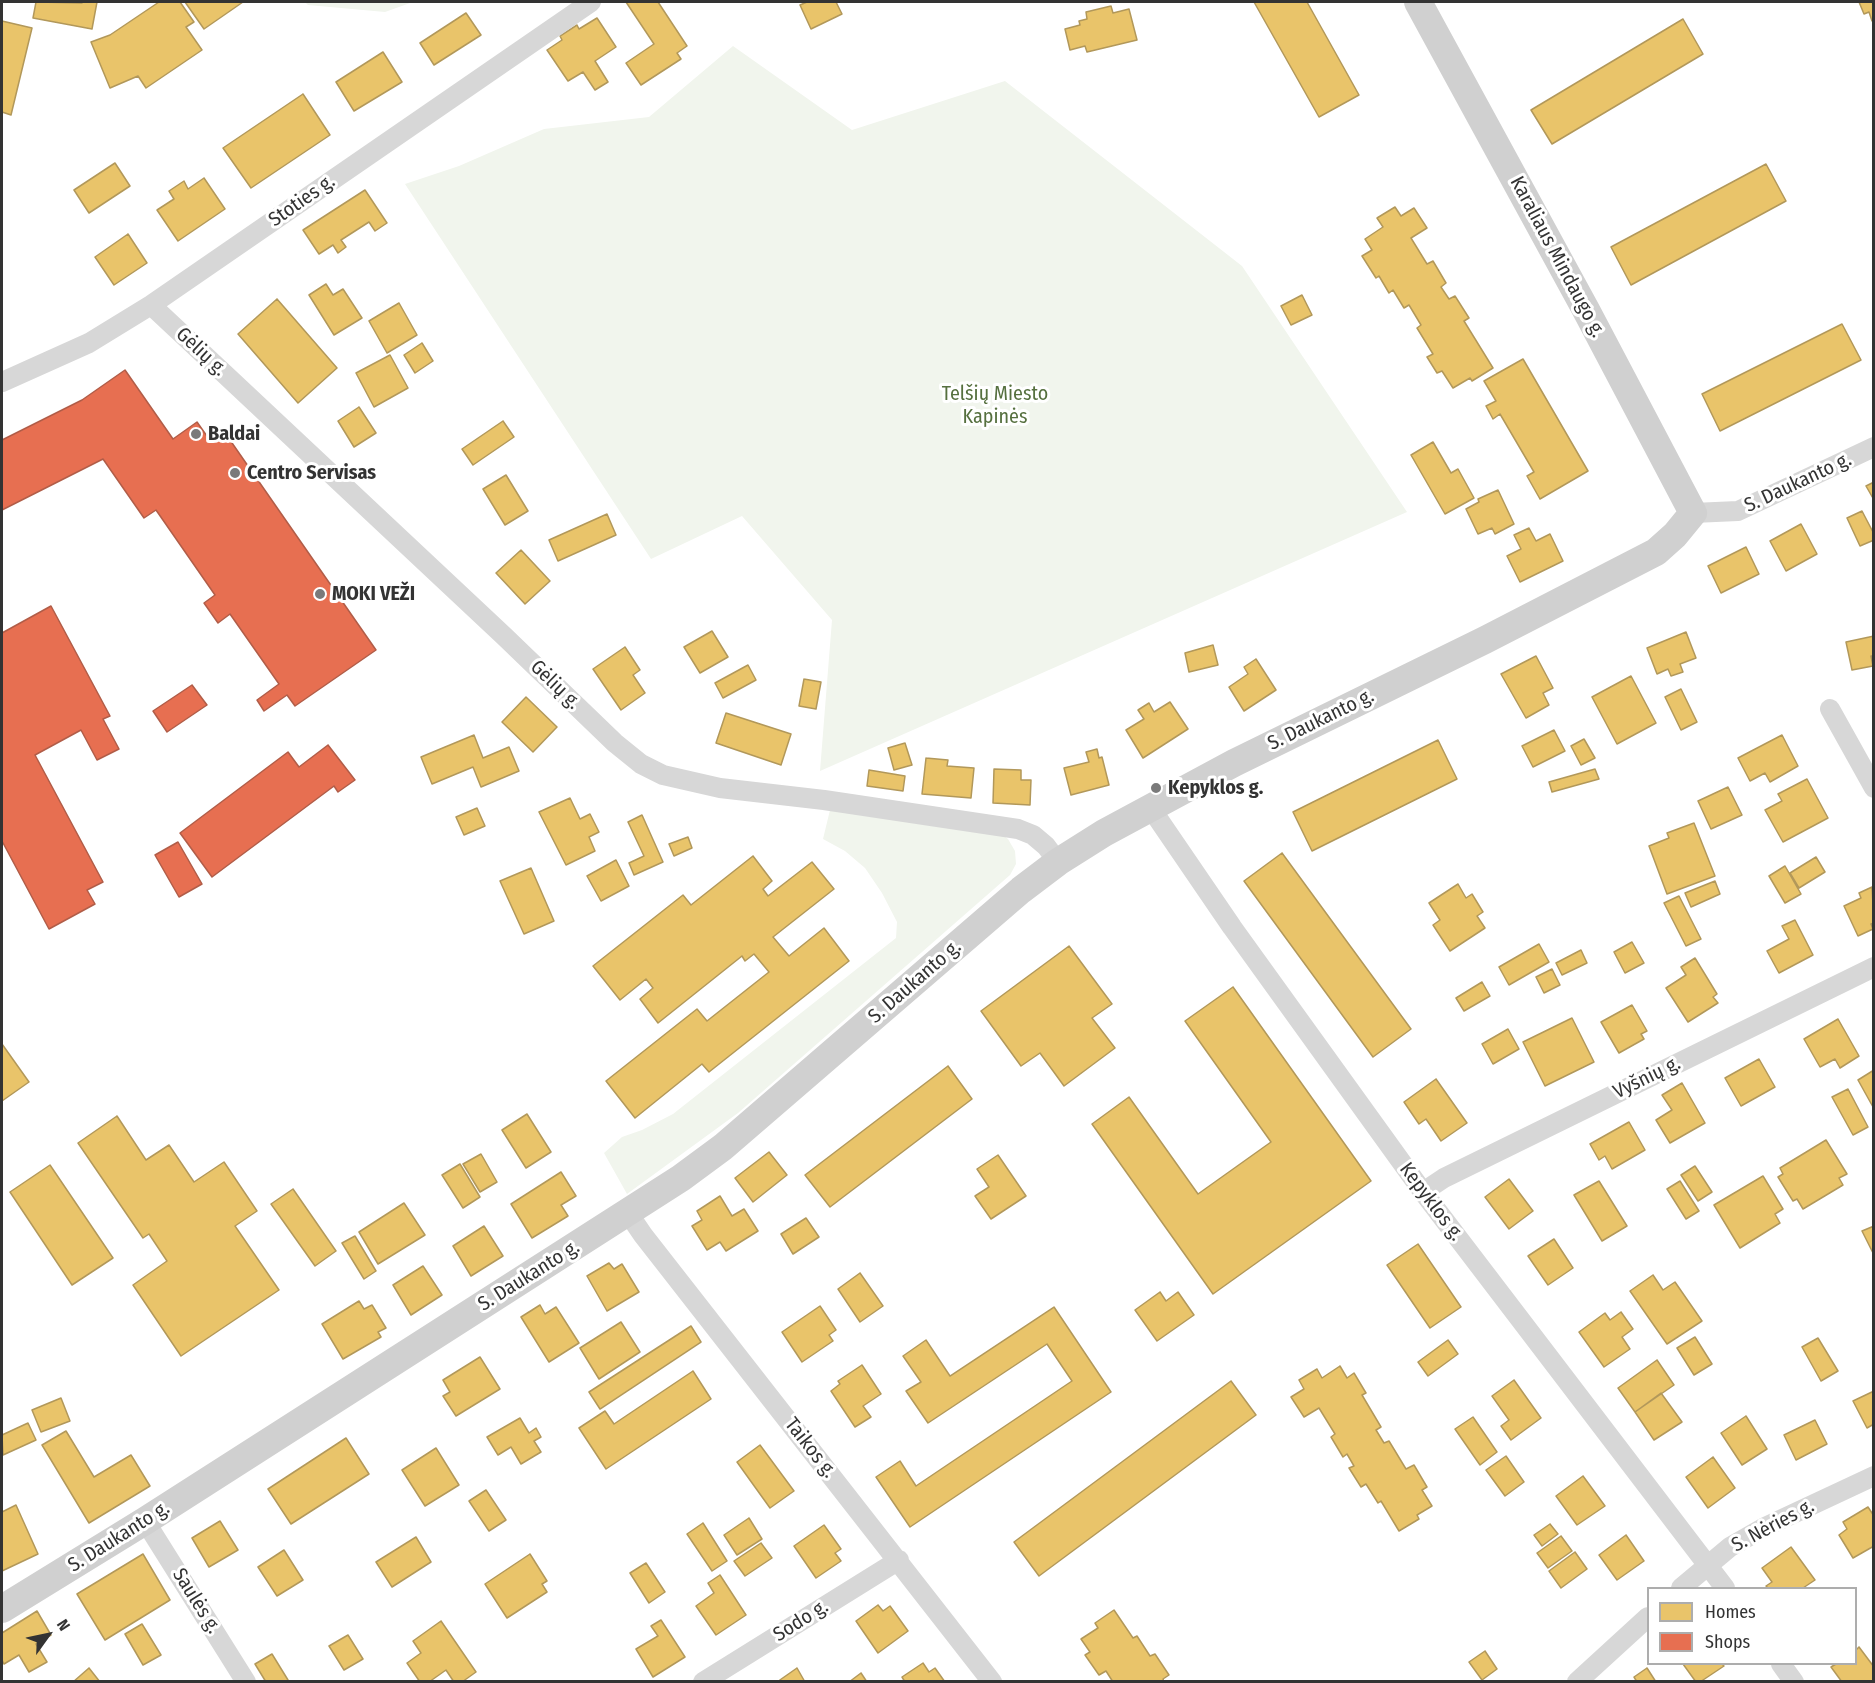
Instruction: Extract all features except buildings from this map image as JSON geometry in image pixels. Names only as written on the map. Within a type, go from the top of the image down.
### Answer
[{"type":"main road","name":"Karaliaus Mindaugo g.","points":[[1418,2],[1586,310],[1693,513]]},
{"type":"main road","name":"S. Daukanto g.","points":[[2,1609],[145,1521],[628,1213],[723,1147],[1013,897],[1058,862],[1150,807],[1234,763],[1485,640],[1656,552],[1693,513]]},
{"type":"street","name":"Stoties g.","points":[[2,382],[89,343],[151,305],[591,2]]},
{"type":"street","name":"Gėlių g.","points":[[151,305],[615,744],[641,764],[663,775],[720,788],[824,800],[1018,829],[1033,835],[1046,846],[1058,862]]},
{"type":"street","name":"S. Daukanto g.","points":[[1693,513],[1738,511],[1874,447]]},
{"type":"street","points":[[1830,709],[1874,788]]},
{"type":"street","name":"Kepyklos g.","points":[[1150,807],[1239,936],[1423,1192],[1724,1587]]},
{"type":"street","name":"Vyšnių g.","points":[[1423,1192],[1444,1178],[1874,967]]},
{"type":"street","name":"Taikos g.","points":[[628,1213],[992,1682]]},
{"type":"street","name":"S. Nėries g.","points":[[1682,1587],[1730,1547],[1765,1527],[1874,1476]]},
{"type":"street","name":"Saulės g.","points":[[145,1521],[246,1682]]},
{"type":"street","name":"Sodo g.","points":[[703,1682],[899,1560]]},
{"type":"street","points":[[1577,1682],[1647,1618]]},
{"type":"street","points":[[1782,1665],[1794,1682]]},
{"type":"green space","points":[[305,2],[413,2],[385,12],[308,5]]},
{"type":"green space","name":"Telšių Miesto Kapinės","points":[[733,46],[852,130],[1005,81],[1242,266],[1407,512],[820,771],[832,620],[742,516],[651,559],[405,184],[459,166],[544,129],[649,117]]},
{"type":"green space","points":[[830,810],[998,831],[1008,839],[1015,851],[1016,864],[1010,875],[738,1113],[627,1194],[604,1153],[622,1137],[642,1130],[673,1114],[896,938],[897,922],[882,893],[865,868],[845,851],[823,839]]},
{"type":"place","name":"Baldai","points":[[196,434]]},
{"type":"place","name":"Centro Servisas","points":[[235,473]]},
{"type":"place","name":"MOKI VEŽI","points":[[320,594]]},
{"type":"place","name":"Kepyklos g.","points":[[1156,788]]}]
